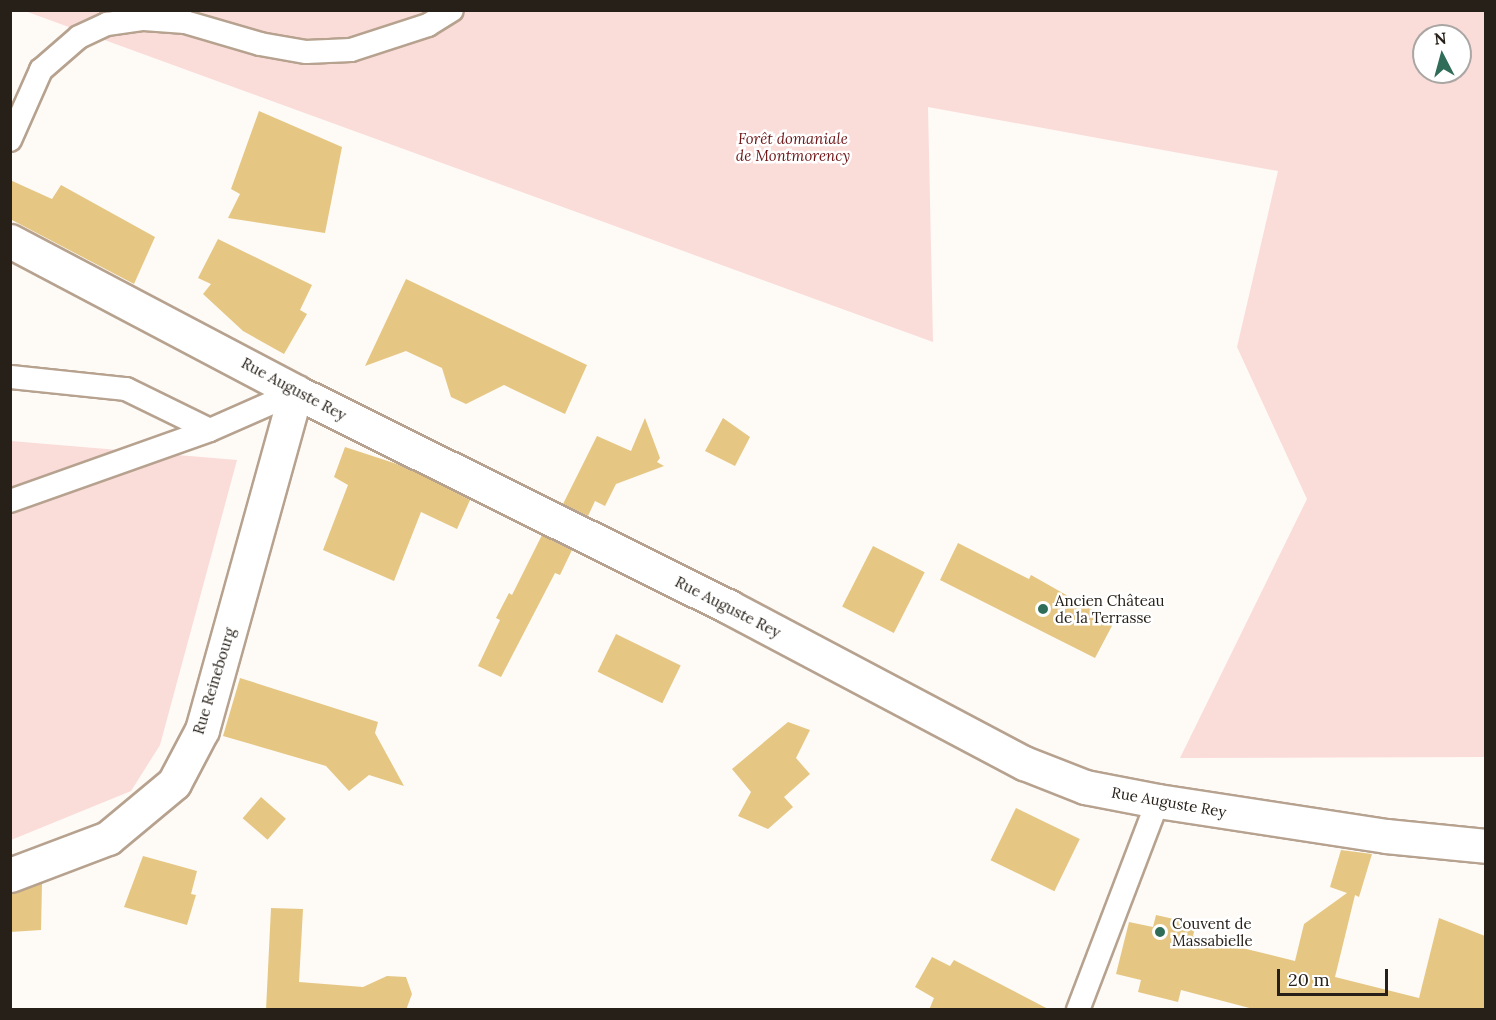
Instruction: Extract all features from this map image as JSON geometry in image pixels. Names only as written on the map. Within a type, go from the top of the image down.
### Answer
[{"type":"street","name":"Rue Auguste Rey","points":[[10,241],[296,392],[729,607],[1024,763],[1085,787],[1158,801],[1386,836],[1485,846]]},
{"type":"street","name":"Rue Reinebourg","points":[[10,875],[108,838],[174,783],[202,730],[296,392]]},
{"type":"lane","points":[[10,140],[41,70],[79,37],[107,24],[144,19],[185,22],[260,44],[306,52],[351,50],[428,25],[452,10]]},
{"type":"lane","points":[[11,377],[126,389],[210,430]]},
{"type":"lane","points":[[10,501],[210,430],[296,392]]},
{"type":"lane","points":[[1078,1010],[1158,801]]},
{"type":"green space","name":"Forêt domaniale de Montmorency","points":[[25,11],[1485,11],[1485,757],[1180,758],[1307,499],[1237,347],[1278,171],[928,107],[933,342]]},
{"type":"green space","points":[[11,441],[237,460],[160,745],[131,791],[11,840]]},
{"type":"building","points":[[259,111],[342,147],[325,233],[228,218],[240,194],[231,189]]},
{"type":"building","points":[[10,180],[52,199],[61,185],[155,237],[134,284],[10,219]]},
{"type":"building","points":[[218,239],[312,285],[300,310],[307,314],[284,354],[243,331],[203,294],[211,284],[198,278]]},
{"type":"building","points":[[406,279],[587,365],[565,414],[504,385],[466,404],[451,397],[442,368],[406,351],[365,366]]},
{"type":"building","points":[[645,418],[660,458],[657,462],[664,466],[616,484],[605,506],[595,501],[588,516],[563,504],[597,436],[631,451]]},
{"type":"building","points":[[723,418],[750,437],[735,466],[705,451]]},
{"type":"building","points":[[345,447],[403,466],[470,500],[457,529],[421,512],[394,581],[323,550],[348,485],[334,477]]},
{"type":"building","points":[[542,535],[572,550],[560,575],[555,573],[501,677],[478,666],[500,620],[496,618],[509,593],[512,595]]},
{"type":"building","name":"Ancien Château de la Terrasse","points":[[958,543],[1029,579],[1031,575],[1114,622],[1095,658],[940,580]]},
{"type":"building","points":[[873,546],[925,572],[894,633],[842,607]]},
{"type":"building","points":[[616,634],[681,666],[662,703],[598,672]]},
{"type":"building","points":[[240,678],[378,722],[375,733],[404,786],[369,775],[349,791],[326,766],[223,736]]},
{"type":"building","points":[[788,722],[810,730],[796,758],[810,774],[784,797],[793,807],[768,829],[738,816],[751,792],[732,769]]},
{"type":"building","points":[[261,797],[286,819],[268,840],[243,818]]},
{"type":"building","points":[[1016,808],[1080,839],[1054,891],[991,860]]},
{"type":"building","name":"Couvent de Massabielle","points":[[1341,850],[1372,854],[1359,897],[1355,895],[1335,977],[1419,998],[1439,918],[1485,936],[1485,1010],[1257,1010],[1181,990],[1178,1002],[1138,992],[1141,980],[1116,974],[1129,922],[1153,927],[1156,915],[1196,924],[1193,936],[1295,961],[1304,924],[1347,893],[1330,887]]},
{"type":"building","points":[[143,856],[197,871],[191,894],[196,895],[187,925],[124,907]]},
{"type":"building","points":[[42,883],[41,930],[10,932],[10,893]]},
{"type":"building","points":[[271,908],[303,909],[299,982],[363,987],[387,976],[406,977],[412,994],[406,1010],[266,1010]]},
{"type":"building","points":[[932,957],[950,966],[954,960],[1050,1010],[929,1010],[934,998],[915,987]]},
{"type":"place","name":"Ancien Château de la Terrasse","points":[[1043,609]]},
{"type":"place","name":"Couvent de Massabielle","points":[[1160,932]]}]
